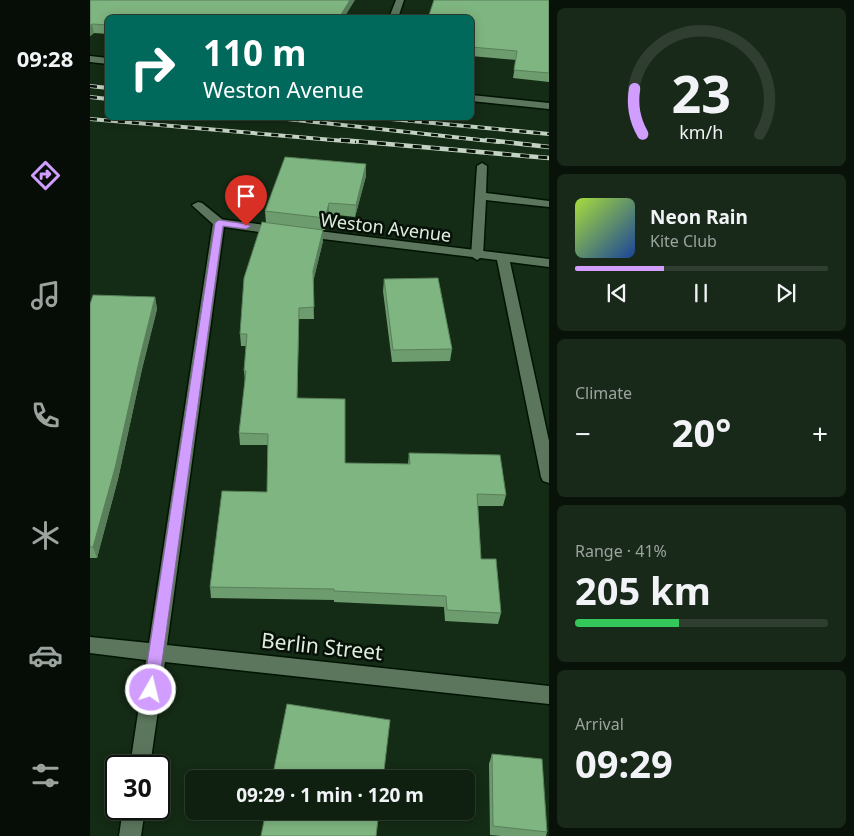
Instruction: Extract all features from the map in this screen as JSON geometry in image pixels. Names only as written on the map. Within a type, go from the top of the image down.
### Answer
[{"type":"street","points":[[394,15],[400,0]]},
{"type":"street","points":[[90,59],[105,61]]},
{"type":"street","points":[[474,98],[549,106]]},
{"type":"street","points":[[478,256],[482,166]]},
{"type":"street","points":[[481,196],[549,204]]},
{"type":"street","points":[[142,755],[219,223],[198,205]]},
{"type":"street","name":"Weston Avenue","points":[[219,223],[478,256],[549,263]]},
{"type":"street","points":[[503,259],[549,477]]},
{"type":"street","name":"Berlin Street","points":[[90,645],[549,695]]},
{"type":"street","points":[[130,836],[132,820]]},
{"type":"building","points":[[90,0],[350,0],[341,15],[105,15],[105,25],[92,24],[90,26]]},
{"type":"building","points":[[434,0],[549,0],[549,73],[514,70],[517,51],[474,47],[474,15],[429,15]]},
{"type":"building","points":[[285,157],[366,164],[356,205],[329,203],[325,218],[265,211]]},
{"type":"building","points":[[262,222],[323,230],[313,271],[314,307],[299,308],[297,398],[345,399],[345,463],[410,464],[409,453],[500,455],[506,495],[477,494],[481,559],[496,559],[501,613],[447,610],[446,596],[334,591],[334,589],[210,587],[222,491],[267,492],[268,434],[239,433],[246,371],[244,371],[247,334],[240,334],[244,278]]},
{"type":"building","points":[[438,278],[452,349],[393,350],[384,279]]},
{"type":"building","points":[[93,295],[155,297],[115,468],[93,547],[90,547],[90,304]]},
{"type":"building","points":[[287,704],[390,720],[384,770],[274,770]]},
{"type":"building","points":[[492,754],[542,759],[547,832],[493,826]]},
{"type":"building","points":[[264,820],[378,820],[376,836],[261,836]]},
{"type":"railway","points":[[90,86],[105,88]]},
{"type":"railway","points":[[90,97],[105,99]]},
{"type":"railway","points":[[90,119],[356,142]]},
{"type":"railway","points":[[296,120],[499,142]]},
{"type":"railway","points":[[401,120],[549,134]]},
{"type":"railway","points":[[341,140],[549,158]]},
{"type":"railway","points":[[487,140],[549,147]]},
{"type":"route","points":[[151,690],[219,223],[246,226]]}]
